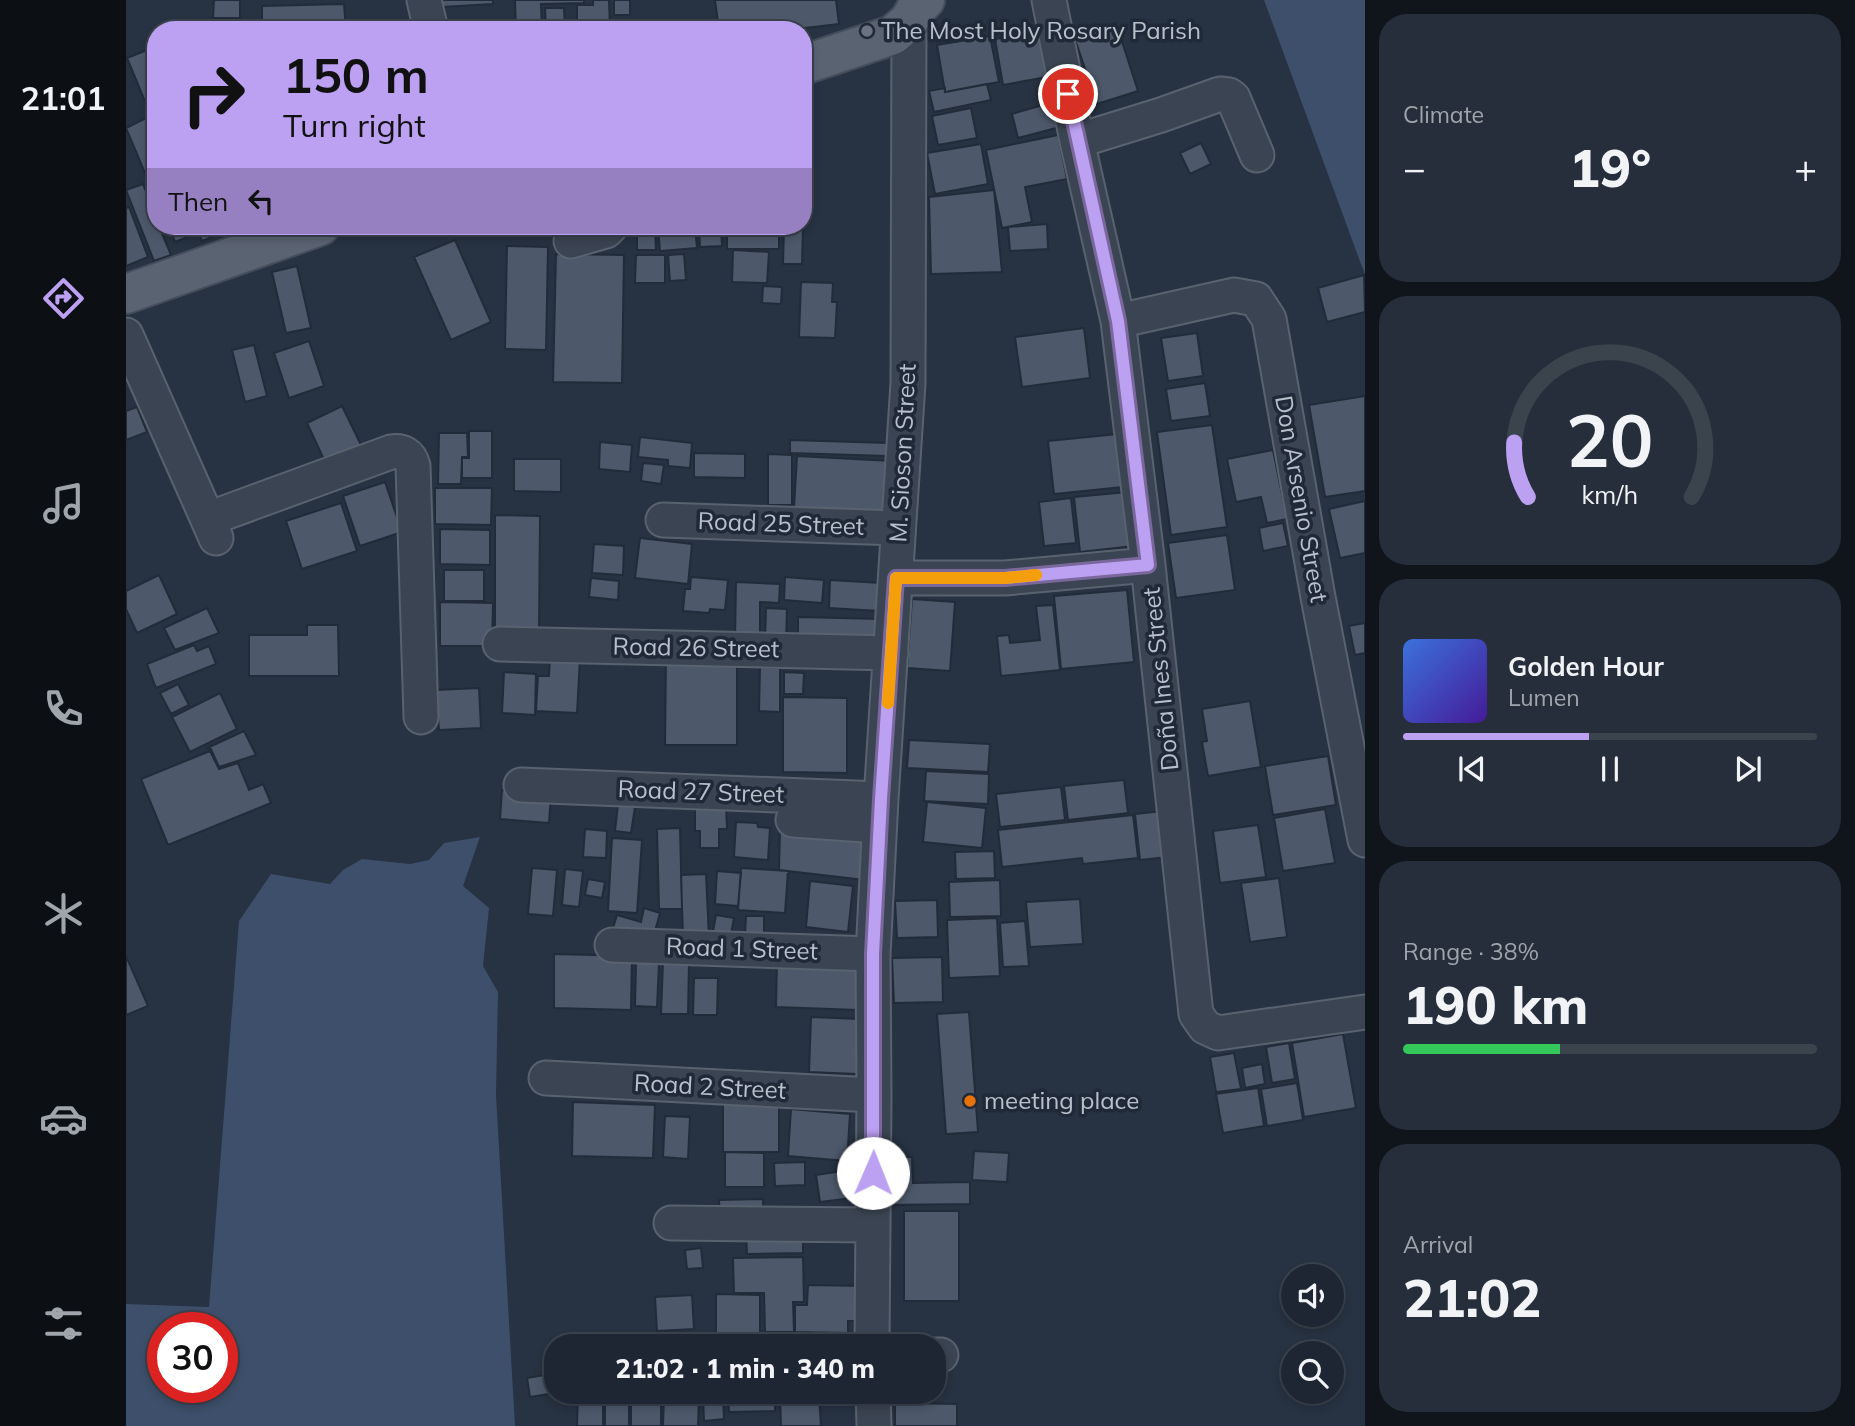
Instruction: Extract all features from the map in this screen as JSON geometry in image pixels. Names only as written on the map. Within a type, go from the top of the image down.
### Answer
[{"type":"main road","points":[[812,62],[893,35],[920,6]]},
{"type":"main road","points":[[126,294],[294,235]]},
{"type":"street","points":[[424,0],[429,21]]},
{"type":"street","name":"Doña Ines Street","points":[[1049,0],[1077,141],[1118,321],[1148,565],[1196,1014],[1205,1027],[1218,1033],[1365,1012]]},
{"type":"street","name":"M. Sioson Street","points":[[872,1334],[873,954],[908,383],[920,6]]},
{"type":"street","points":[[1077,141],[1225,93],[1234,98],[1257,155]]},
{"type":"street","points":[[571,241],[592,235]]},
{"type":"street","name":"Don Arsenio Street","points":[[1118,321],[1234,295],[1256,299],[1269,318],[1318,597],[1365,840]]},
{"type":"street","points":[[126,335],[212,530],[391,452],[403,452],[408,456],[413,466],[421,717]]},
{"type":"street","name":"Road 25 Street","points":[[663,520],[898,528]]},
{"type":"street","points":[[896,578],[1005,578],[1148,565]]},
{"type":"street","name":"Road 26 Street","points":[[500,644],[891,653]]},
{"type":"street","name":"Road 27 Street","points":[[521,785],[880,813]]},
{"type":"street","points":[[793,820],[880,813]]},
{"type":"street","name":"Road 1 Street","points":[[612,945],[873,954]]},
{"type":"street","name":"Road 2 Street","points":[[546,1079],[874,1095]]},
{"type":"street","points":[[671,1223],[872,1225]]},
{"type":"street","points":[[873,1404],[874,1426]]},
{"type":"water","points":[[1264,0],[1365,0],[1365,275]]},
{"type":"water","points":[[480,837],[463,886],[489,908],[483,966],[498,992],[496,1095],[515,1426],[126,1426],[126,1304],[209,1307],[239,921],[271,874],[330,884],[343,870],[362,859],[410,864],[429,860],[444,843]]},
{"type":"building","points":[[214,0],[240,0],[240,18],[213,18]]},
{"type":"building","points":[[441,0],[493,0],[493,4],[441,7]]},
{"type":"building","points":[[515,0],[584,0],[584,3],[541,4],[542,21],[516,21]]},
{"type":"building","points":[[593,0],[609,0],[610,21],[577,21],[577,5],[593,5]]},
{"type":"building","points":[[614,0],[630,0],[630,15],[614,15]]},
{"type":"building","points":[[715,0],[836,0],[839,24],[812,27],[812,21],[718,21]]},
{"type":"building","points":[[344,4],[345,21],[262,21],[262,6]]},
{"type":"building","points":[[545,8],[564,8],[565,21],[546,21]]},
{"type":"building","points":[[1116,23],[1138,91],[1097,104],[1074,36]]},
{"type":"building","points":[[1039,32],[1047,77],[1003,85],[995,39]]},
{"type":"building","points":[[990,36],[999,82],[945,92],[937,45]]},
{"type":"building","points":[[147,50],[147,106],[127,58]]},
{"type":"building","points":[[987,84],[991,100],[934,112],[929,91],[945,88],[945,92]]},
{"type":"building","points":[[1053,102],[1060,127],[1018,138],[1012,114]]},
{"type":"building","points":[[971,108],[977,138],[938,145],[932,116]]},
{"type":"building","points":[[146,118],[147,178],[126,128]]},
{"type":"building","points":[[1058,135],[1067,179],[1025,187],[1032,222],[1002,228],[986,150]]},
{"type":"building","points":[[1201,143],[1211,164],[1190,174],[1180,153]]},
{"type":"building","points":[[981,144],[988,184],[935,194],[927,153]]},
{"type":"building","points":[[143,184],[147,194],[147,235],[163,235],[171,255],[154,261],[126,190]]},
{"type":"building","points":[[994,190],[1002,272],[931,274],[929,197]]},
{"type":"building","points":[[129,207],[148,257],[126,266],[126,208]]},
{"type":"building","points":[[1047,224],[1048,249],[1010,251],[1008,227]]},
{"type":"building","points":[[172,235],[193,235],[175,242]]},
{"type":"building","points":[[199,235],[217,235],[202,241]]},
{"type":"building","points":[[637,235],[655,235],[656,250],[637,250]]},
{"type":"building","points":[[659,235],[696,235],[697,248],[660,251]]},
{"type":"building","points":[[699,235],[721,235],[722,246],[700,247]]},
{"type":"building","points":[[727,235],[779,235],[779,249],[727,249]]},
{"type":"building","points":[[784,235],[803,235],[802,264],[783,264]]},
{"type":"building","points":[[455,240],[491,322],[451,340],[414,257]]},
{"type":"building","points":[[507,246],[548,247],[546,350],[505,349]]},
{"type":"building","points":[[733,250],[769,252],[767,283],[732,282]]},
{"type":"building","points":[[556,254],[624,255],[622,383],[553,382]]},
{"type":"building","points":[[684,254],[686,280],[670,281],[668,255]]},
{"type":"building","points":[[636,255],[665,255],[665,283],[635,283]]},
{"type":"building","points":[[297,266],[311,328],[286,333],[272,272]]},
{"type":"building","points":[[1364,275],[1365,312],[1327,322],[1318,288]]},
{"type":"building","points":[[801,282],[833,283],[832,302],[837,302],[835,338],[799,337]]},
{"type":"building","points":[[763,286],[782,287],[781,304],[762,303]]},
{"type":"building","points":[[1084,328],[1090,378],[1022,387],[1015,337]]},
{"type":"building","points":[[1197,333],[1203,376],[1168,381],[1161,338]]},
{"type":"building","points":[[309,341],[324,386],[289,398],[274,353]]},
{"type":"building","points":[[254,345],[267,396],[245,402],[232,350]]},
{"type":"building","points":[[1205,383],[1210,416],[1171,421],[1166,389]]},
{"type":"building","points":[[1365,396],[1365,491],[1325,497],[1309,405]]},
{"type":"building","points":[[342,406],[363,449],[327,466],[307,423]]},
{"type":"building","points":[[137,407],[147,432],[126,440],[126,411]]},
{"type":"building","points":[[1212,425],[1227,527],[1171,535],[1157,432]]},
{"type":"building","points":[[469,431],[492,431],[492,478],[462,478],[462,458],[469,458]]},
{"type":"building","points":[[439,433],[467,433],[468,457],[462,457],[461,484],[438,484]]},
{"type":"building","points":[[1118,434],[1123,487],[1054,494],[1048,441]]},
{"type":"building","points":[[640,437],[692,443],[690,468],[668,466],[668,460],[638,457]]},
{"type":"building","points":[[790,440],[888,443],[888,456],[790,453]]},
{"type":"building","points":[[600,442],[632,445],[630,472],[599,469]]},
{"type":"building","points":[[1273,450],[1287,519],[1267,523],[1261,497],[1236,502],[1227,459]]},
{"type":"building","points":[[694,453],[745,454],[745,478],[694,477]]},
{"type":"building","points":[[768,454],[792,455],[792,505],[768,505]]},
{"type":"building","points":[[797,456],[891,461],[889,513],[794,508]]},
{"type":"building","points":[[514,459],[561,459],[561,492],[514,491]]},
{"type":"building","points":[[643,463],[664,465],[661,484],[641,481]]},
{"type":"building","points":[[385,482],[402,532],[360,546],[343,496]]},
{"type":"building","points":[[435,488],[492,488],[491,525],[435,524]]},
{"type":"building","points":[[1128,492],[1134,546],[1080,552],[1074,497]]},
{"type":"building","points":[[1071,498],[1076,543],[1044,546],[1039,502]]},
{"type":"building","points":[[1365,501],[1365,553],[1340,558],[1329,509]]},
{"type":"building","points":[[341,503],[357,551],[302,569],[286,521]]},
{"type":"building","points":[[495,515],[540,516],[539,632],[495,632]]},
{"type":"building","points":[[1283,523],[1288,546],[1263,551],[1259,528]]},
{"type":"building","points":[[440,529],[490,530],[490,565],[440,564]]},
{"type":"building","points":[[1227,535],[1235,590],[1176,598],[1168,543]]},
{"type":"building","points":[[640,538],[692,544],[688,584],[635,578]]},
{"type":"building","points":[[594,544],[624,546],[623,575],[592,573]]},
{"type":"building","points":[[444,570],[484,570],[484,601],[444,601]]},
{"type":"building","points":[[159,575],[177,614],[137,633],[126,609],[126,591]]},
{"type":"building","points":[[691,577],[728,580],[725,610],[710,609],[709,613],[683,611],[685,589],[690,589]]},
{"type":"building","points":[[785,577],[824,580],[822,603],[784,600]]},
{"type":"building","points":[[591,578],[619,581],[618,600],[589,597]]},
{"type":"building","points":[[830,580],[881,583],[880,611],[829,608]]},
{"type":"building","points":[[736,582],[780,584],[779,603],[760,602],[760,641],[735,640]]},
{"type":"building","points":[[1127,590],[1134,662],[1061,669],[1054,596]]},
{"type":"building","points":[[912,599],[955,602],[950,671],[907,668]]},
{"type":"building","points":[[440,602],[493,603],[492,646],[440,646]]},
{"type":"building","points":[[1053,605],[1060,670],[1001,676],[997,636],[1009,635],[1010,643],[1040,640],[1036,606]]},
{"type":"building","points":[[207,608],[219,633],[175,650],[164,628]]},
{"type":"building","points":[[766,608],[787,609],[786,642],[765,642]]},
{"type":"building","points":[[798,617],[881,619],[880,643],[798,641]]},
{"type":"building","points":[[1365,623],[1365,653],[1355,655],[1349,626]]},
{"type":"building","points":[[307,625],[338,625],[339,676],[249,676],[249,635],[307,635]]},
{"type":"building","points":[[194,645],[197,651],[209,646],[216,664],[156,688],[147,664]]},
{"type":"building","points":[[666,654],[737,655],[737,745],[665,745]]},
{"type":"building","points":[[550,657],[580,658],[577,713],[536,711],[538,676],[549,676]]},
{"type":"building","points":[[760,667],[780,668],[780,712],[759,711]]},
{"type":"building","points":[[504,672],[536,674],[535,715],[502,713]]},
{"type":"building","points":[[784,672],[804,673],[803,694],[784,694]]},
{"type":"building","points":[[178,684],[189,705],[171,714],[160,693]]},
{"type":"building","points":[[479,688],[481,728],[439,730],[436,690]]},
{"type":"building","points":[[220,693],[237,729],[190,752],[172,717]]},
{"type":"building","points":[[783,697],[847,698],[847,773],[783,772]]},
{"type":"building","points":[[1250,701],[1261,767],[1208,776],[1202,742],[1207,741],[1202,709]]},
{"type":"building","points":[[244,731],[256,755],[219,767],[211,749],[207,748]]},
{"type":"building","points":[[909,740],[990,744],[988,772],[907,768]]},
{"type":"building","points":[[210,751],[219,769],[238,763],[249,790],[263,784],[271,803],[168,845],[141,779]]},
{"type":"building","points":[[1328,756],[1336,805],[1273,815],[1265,766]]},
{"type":"building","points":[[926,771],[989,774],[988,804],[924,801]]},
{"type":"building","points":[[1124,780],[1128,813],[1068,820],[1064,786]]},
{"type":"building","points":[[1061,787],[1065,820],[1000,827],[996,794]]},
{"type":"building","points":[[502,790],[551,794],[549,823],[500,819]]},
{"type":"building","points":[[927,802],[986,808],[982,848],[923,842]]},
{"type":"building","points":[[618,804],[635,807],[631,833],[615,831]]},
{"type":"building","points":[[695,807],[726,807],[727,829],[719,829],[719,848],[700,848],[700,831],[695,831]]},
{"type":"building","points":[[1325,809],[1335,863],[1283,871],[1274,818]]},
{"type":"building","points":[[1163,811],[1168,857],[1140,860],[1135,814]]},
{"type":"building","points":[[1133,815],[1138,858],[1083,864],[1082,858],[1002,867],[998,830]]},
{"type":"building","points":[[736,822],[757,823],[758,827],[770,828],[768,860],[734,857]]},
{"type":"building","points":[[1258,825],[1266,877],[1220,883],[1213,831]]},
{"type":"building","points":[[680,828],[682,909],[659,909],[657,829]]},
{"type":"building","points":[[585,829],[607,831],[606,858],[583,857]]},
{"type":"building","points":[[780,830],[868,837],[865,880],[779,870]]},
{"type":"building","points":[[612,838],[642,840],[637,913],[608,911]]},
{"type":"building","points":[[994,851],[995,878],[956,879],[955,852]]},
{"type":"building","points":[[532,868],[557,870],[553,916],[528,914]]},
{"type":"building","points":[[741,868],[788,871],[785,913],[738,910]]},
{"type":"building","points":[[565,869],[583,871],[579,907],[562,905]]},
{"type":"building","points":[[717,871],[741,873],[738,906],[715,904]]},
{"type":"building","points":[[706,874],[709,938],[683,939],[681,875]]},
{"type":"building","points":[[1279,878],[1287,937],[1250,942],[1241,883]]},
{"type":"building","points":[[588,879],[605,882],[602,898],[585,895]]},
{"type":"building","points":[[1000,880],[1001,916],[950,917],[949,882]]},
{"type":"building","points":[[810,881],[853,886],[848,932],[806,927]]},
{"type":"building","points":[[1080,899],[1083,944],[1030,947],[1026,902]]},
{"type":"building","points":[[937,900],[938,937],[897,938],[895,901]]},
{"type":"building","points":[[644,908],[660,913],[652,942],[612,931],[617,915],[641,922]]},
{"type":"building","points":[[716,915],[734,918],[731,934],[713,931]]},
{"type":"building","points":[[746,916],[764,916],[764,935],[745,935]]},
{"type":"building","points":[[997,918],[1000,976],[949,978],[947,920]]},
{"type":"building","points":[[1025,921],[1029,966],[1003,967],[1000,923]]},
{"type":"building","points":[[554,954],[632,956],[631,1010],[554,1008]]},
{"type":"building","points":[[126,956],[148,1006],[126,1015]]},
{"type":"building","points":[[942,957],[943,1002],[894,1003],[892,958]]},
{"type":"building","points":[[777,959],[860,962],[859,1010],[776,1007]]},
{"type":"building","points":[[663,961],[689,962],[688,1014],[661,1014]]},
{"type":"building","points":[[636,962],[659,963],[657,1007],[635,1006]]},
{"type":"building","points":[[694,978],[718,978],[717,1015],[693,1015]]},
{"type":"building","points":[[969,1012],[978,1132],[946,1134],[937,1014]]},
{"type":"building","points":[[811,1017],[859,1019],[857,1074],[809,1072]]},
{"type":"building","points":[[1343,1034],[1356,1108],[1304,1117],[1292,1043]]},
{"type":"building","points":[[1289,1043],[1295,1079],[1272,1083],[1266,1047]]},
{"type":"building","points":[[1234,1053],[1241,1089],[1216,1092],[1210,1057]]},
{"type":"building","points":[[1262,1064],[1265,1084],[1245,1088],[1242,1068]]},
{"type":"building","points":[[1297,1083],[1303,1120],[1267,1126],[1261,1089]]},
{"type":"building","points":[[1258,1088],[1264,1126],[1223,1133],[1216,1094]]},
{"type":"building","points":[[573,1102],[655,1105],[653,1158],[572,1156]]},
{"type":"building","points":[[723,1104],[779,1104],[779,1152],[723,1152]]},
{"type":"building","points":[[791,1109],[850,1114],[847,1161],[788,1156]]},
{"type":"building","points":[[665,1116],[690,1117],[688,1159],[663,1157]]},
{"type":"building","points":[[974,1151],[1009,1153],[1007,1182],[972,1180]]},
{"type":"building","points":[[725,1152],[764,1153],[764,1187],[725,1187]]},
{"type":"building","points":[[884,1157],[912,1157],[913,1183],[970,1182],[970,1204],[885,1205]]},
{"type":"building","points":[[805,1162],[805,1185],[775,1186],[774,1163]]},
{"type":"building","points":[[842,1171],[843,1179],[857,1177],[860,1197],[820,1202],[816,1175]]},
{"type":"building","points":[[763,1199],[763,1217],[720,1217],[719,1200]]},
{"type":"building","points":[[904,1211],[959,1211],[959,1301],[904,1301]]},
{"type":"building","points":[[746,1232],[803,1232],[803,1253],[747,1254]]},
{"type":"building","points":[[701,1248],[703,1268],[687,1269],[685,1250]]},
{"type":"building","points":[[803,1257],[804,1302],[793,1302],[794,1332],[765,1332],[764,1293],[734,1293],[733,1258]]},
{"type":"building","points":[[808,1285],[864,1286],[863,1321],[848,1321],[848,1333],[795,1332],[795,1305],[807,1305]]},
{"type":"building","points":[[716,1294],[760,1295],[760,1334],[716,1334]]},
{"type":"building","points":[[692,1295],[694,1329],[657,1331],[655,1297]]},
{"type":"building","points":[[544,1375],[544,1395],[530,1397],[527,1378]]},
{"type":"building","points":[[578,1404],[603,1404],[603,1426],[577,1426]]},
{"type":"building","points":[[605,1404],[629,1404],[629,1426],[605,1426]]},
{"type":"building","points":[[631,1404],[661,1404],[661,1426],[631,1426]]},
{"type":"building","points":[[664,1404],[699,1404],[698,1426],[663,1426]]},
{"type":"building","points":[[703,1404],[723,1404],[724,1419],[704,1421]]},
{"type":"building","points":[[728,1404],[775,1404],[775,1411],[729,1412]]},
{"type":"building","points":[[780,1404],[820,1404],[821,1426],[781,1426]]},
{"type":"building","points":[[895,1404],[957,1404],[957,1426],[895,1426]]},
{"type":"slow traffic","points":[[888,703],[896,578],[1005,578],[1036,575]]},
{"type":"place","name":"The Most Holy Rosary Parish","points":[[867,31]]},
{"type":"place","name":"meeting place","points":[[970,1101]]},
{"type":"route","points":[[873,1173],[873,954],[896,578],[1005,578],[1148,565],[1118,321],[1068,94]]}]
